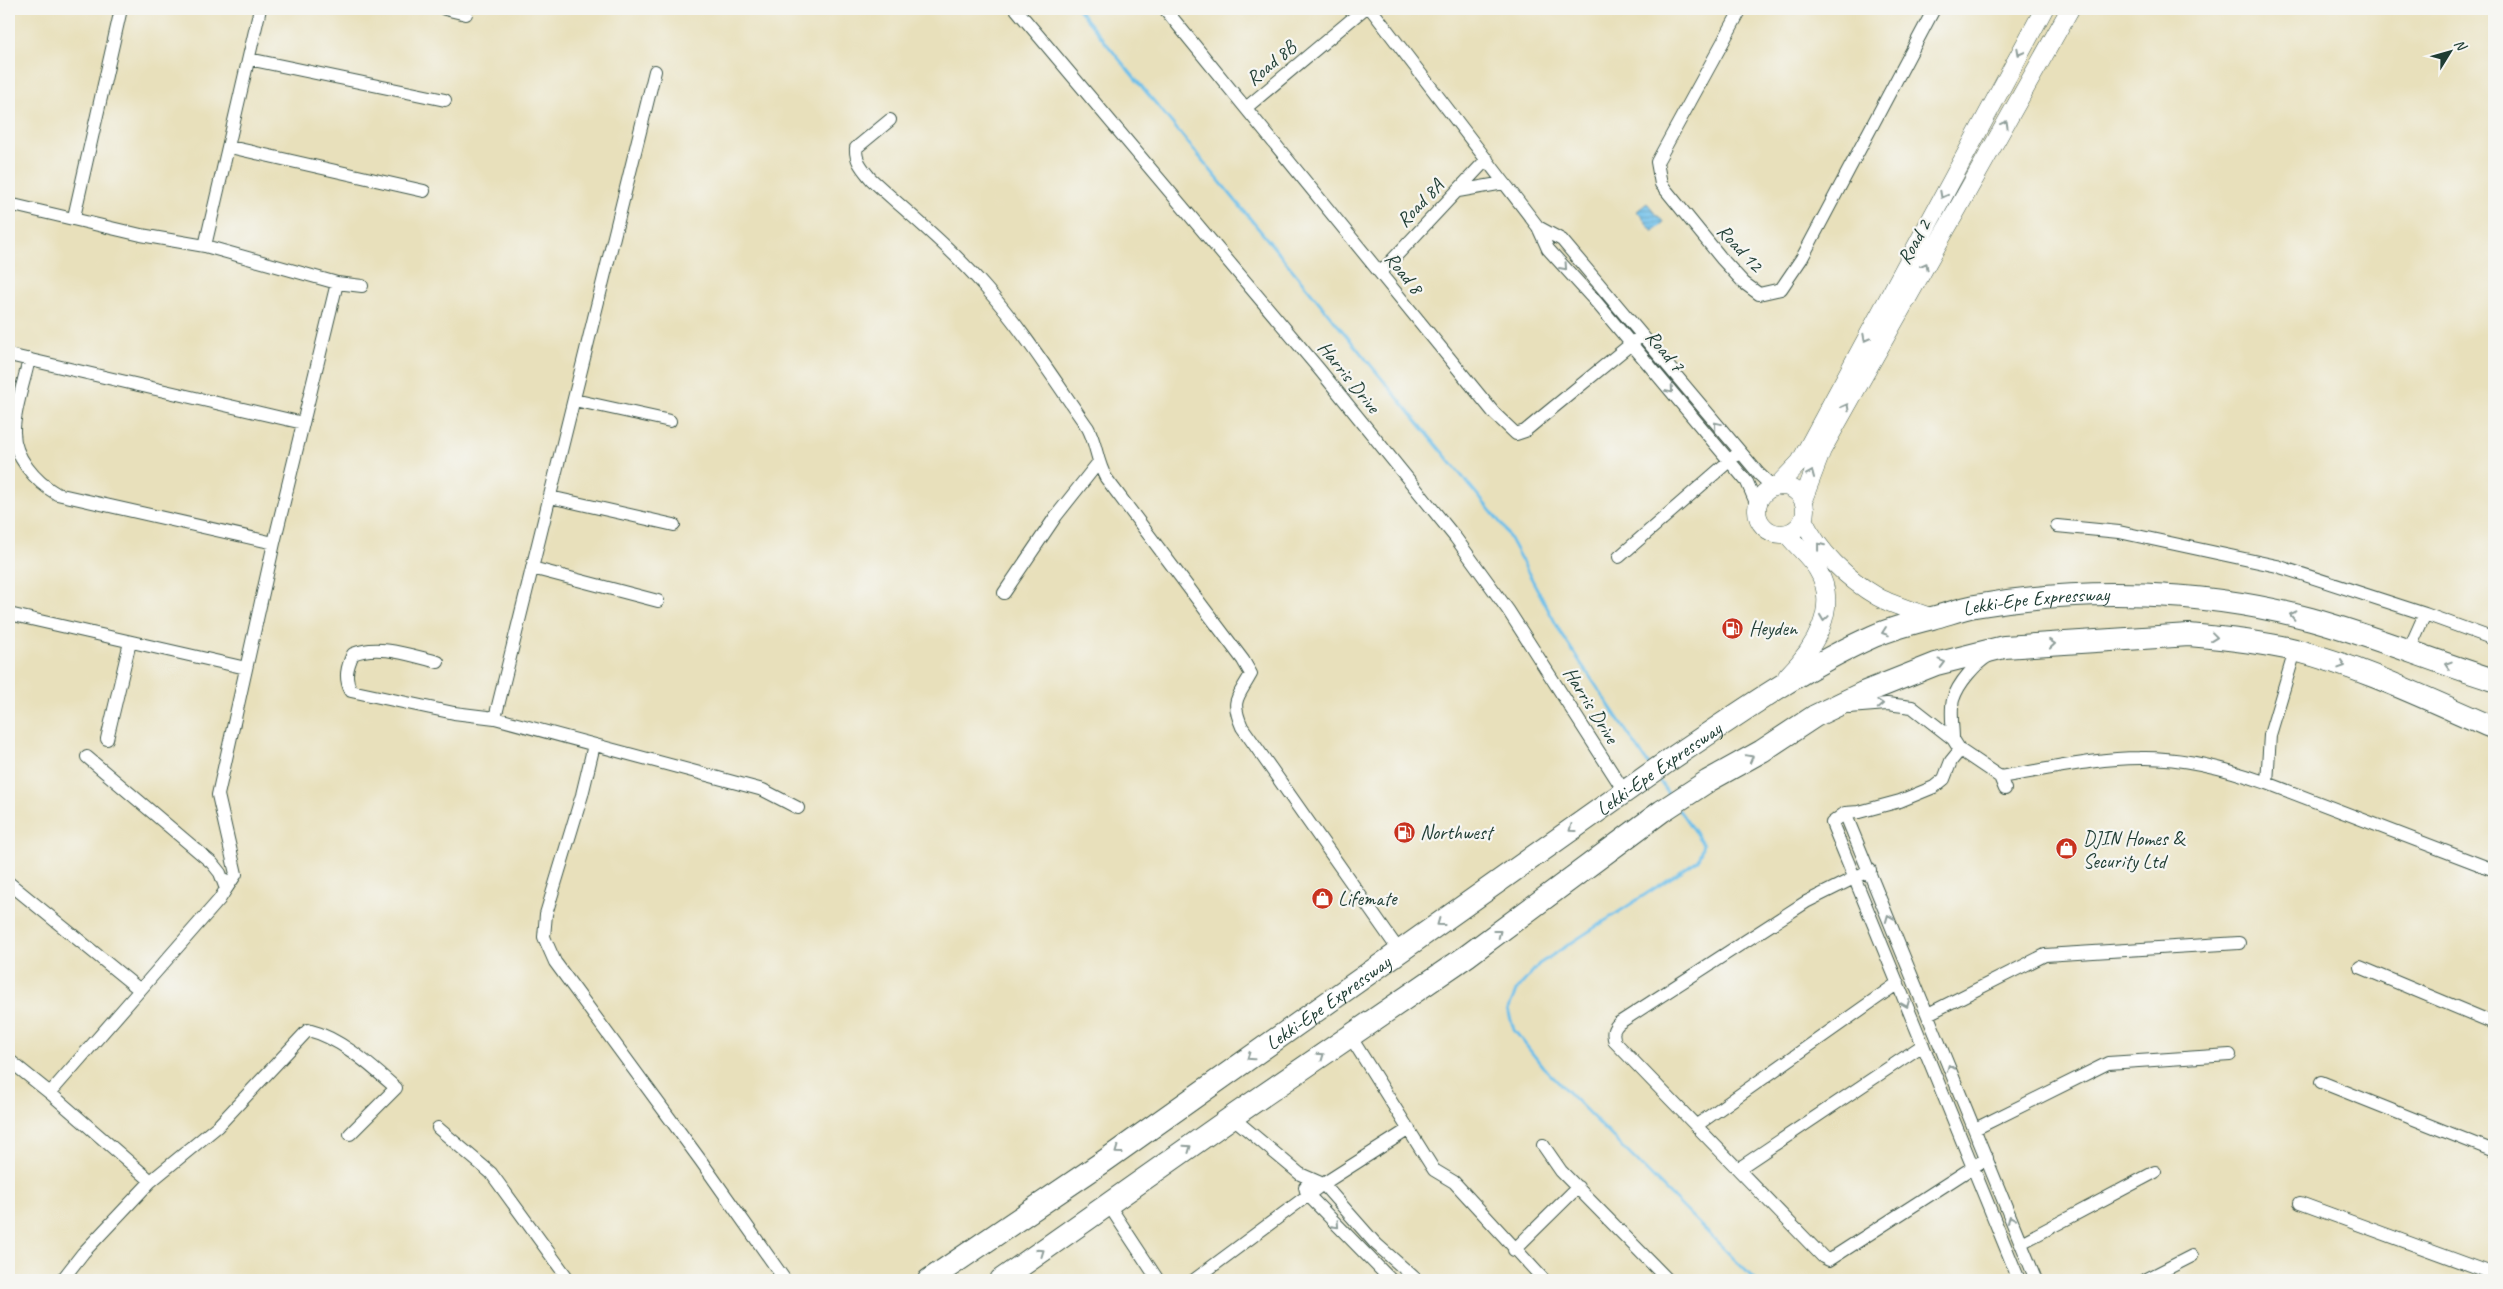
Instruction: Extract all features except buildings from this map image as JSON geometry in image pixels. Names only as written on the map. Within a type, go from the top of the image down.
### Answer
[{"type":"highway","name":"Lekki-Epe Expressway","points":[[929,1280],[1103,1162],[1670,759],[1767,696],[1840,653],[1875,635],[1914,621],[1933,618],[1975,606],[2084,595],[2182,597],[2253,606],[2312,619],[2494,680]]},
{"type":"highway","name":"Lekki-Epe Expressway","points":[[1001,1280],[1232,1117],[1468,956],[1662,811],[1762,751],[1815,716],[1863,693],[1936,664],[2004,647],[2189,635],[2295,650],[2361,672],[2483,719],[2494,728]]},
{"type":"street","points":[[74,217],[121,9]]},
{"type":"street","points":[[205,246],[230,147],[260,9]]},
{"type":"street","points":[[445,9],[466,14]]},
{"type":"street","name":"Harris Drive","points":[[1016,9],[1319,369],[1455,537],[1632,785]]},
{"type":"street","name":"Road 8","points":[[1165,9],[1247,107],[1494,413],[1516,434],[1525,431],[1642,335]]},
{"type":"street","name":"Road 8B","points":[[1247,107],[1364,9]]},
{"type":"street","name":"Road 7","points":[[1371,9],[1538,226],[1548,249],[1597,303],[1730,461],[1747,482],[1757,505]]},
{"type":"street","name":"Road 12","points":[[1741,9],[1657,162],[1661,184],[1722,260],[1744,283],[1759,294],[1781,288],[1802,258],[1934,9]]},
{"type":"street","name":"Road 2","points":[[1775,487],[1800,462],[2044,9]]},
{"type":"street","name":"Road 2","points":[[1802,500],[1822,450],[2070,9]]},
{"type":"street","points":[[249,59],[445,100]]},
{"type":"street","points":[[495,718],[654,71]]},
{"type":"street","points":[[890,120],[856,148],[859,164],[871,179],[968,267],[1022,333],[1088,428],[1093,438],[1098,463],[1106,478],[1244,660],[1251,674],[1235,702],[1236,714],[1242,727],[1400,952]]},
{"type":"street","points":[[230,147],[424,192]]},
{"type":"street","name":"Road 8A","points":[[1380,273],[1488,159]]},
{"type":"street","points":[[1458,190],[1504,183]]},
{"type":"street","points":[[9,204],[74,217],[141,235],[205,246],[337,283],[362,286]]},
{"type":"street","name":"Road 7","points":[[1538,226],[1562,240],[1740,452],[1775,487]]},
{"type":"street","points":[[50,1093],[219,900],[236,874],[218,795],[274,543],[337,283]]},
{"type":"street","points":[[1597,303],[1607,294]]},
{"type":"street","points":[[9,355],[303,423]]},
{"type":"street","points":[[29,359],[14,431],[20,454],[28,470],[43,486],[57,494],[274,543]]},
{"type":"street","points":[[574,400],[670,421]]},
{"type":"street","points":[[1619,557],[1740,452]]},
{"type":"street","points":[[1004,594],[1056,516],[1098,463]]},
{"type":"street","points":[[1775,487],[1792,489],[1802,500],[1805,512],[1803,519],[1794,530],[1787,534],[1779,535],[1764,528],[1756,513],[1757,505],[1763,493],[1775,487]]},
{"type":"street","points":[[550,497],[674,525]]},
{"type":"street","points":[[1803,519],[1810,533],[1842,570],[1880,598],[1933,618]]},
{"type":"street","points":[[2057,526],[2119,532],[2277,566],[2494,639]]},
{"type":"street","points":[[1767,696],[1804,660],[1815,643],[1823,625],[1824,590],[1818,570],[1787,534]]},
{"type":"street","points":[[532,568],[658,601]]},
{"type":"street","points":[[9,614],[246,668]]},
{"type":"street","points":[[2408,652],[2424,614]]},
{"type":"street","points":[[107,739],[130,642]]},
{"type":"street","points":[[1953,739],[1953,699],[1964,681],[1981,660],[2004,647]]},
{"type":"street","points":[[438,662],[386,650],[362,650],[353,654],[347,666],[346,682],[351,691],[454,713],[495,718],[763,790],[798,808]]},
{"type":"street","points":[[2267,783],[2270,735],[2295,650]]},
{"type":"street","points":[[1815,716],[1856,706],[1887,704],[1912,707],[1953,739],[1960,750],[2000,777],[2005,789]]},
{"type":"street","points":[[594,745],[582,794],[546,914],[544,937],[555,962],[701,1161],[785,1280]]},
{"type":"street","points":[[1960,750],[1951,761],[1944,779],[1934,787],[1900,801],[1859,812],[1845,813],[1832,822],[2019,1280]]},
{"type":"street","points":[[87,757],[212,863],[220,873],[226,889]]},
{"type":"street","points":[[2000,777],[2141,758],[2168,760],[2237,772],[2494,870]]},
{"type":"street","points":[[1845,813],[1870,870],[2036,1280]]},
{"type":"street","points":[[1870,870],[1806,902],[1746,939],[1614,1028],[1612,1034],[1615,1042],[1823,1258],[1829,1260],[1987,1158]]},
{"type":"street","points":[[9,883],[140,990]]},
{"type":"street","points":[[1928,1014],[2045,955],[2240,944]]},
{"type":"street","points":[[2360,967],[2494,1023]]},
{"type":"street","points":[[1697,1125],[1898,983]]},
{"type":"street","points":[[62,1280],[83,1253],[150,1181],[218,1126],[308,1030],[322,1035],[349,1051],[396,1088],[350,1134]]},
{"type":"street","points":[[1350,1036],[1434,1170],[1454,1182],[1514,1250],[1544,1280]]},
{"type":"street","points":[[1738,1169],[1923,1044]]},
{"type":"street","points":[[1975,1130],[2108,1063],[2230,1055]]},
{"type":"street","points":[[9,1060],[50,1093],[150,1181]]},
{"type":"street","points":[[2321,1082],[2494,1151]]},
{"type":"street","points":[[1232,1117],[1300,1174],[1323,1184],[1375,1242],[1417,1280]]},
{"type":"street","points":[[438,1128],[491,1173],[569,1280]]},
{"type":"street","points":[[1194,1280],[1308,1194],[1409,1130]]},
{"type":"street","points":[[1543,1145],[1561,1171],[1668,1280]]},
{"type":"street","points":[[2021,1242],[2155,1172]]},
{"type":"street","points":[[1300,1174],[1308,1194],[1391,1280]]},
{"type":"street","points":[[1514,1250],[1578,1187]]},
{"type":"street","points":[[2300,1203],[2494,1274]]},
{"type":"street","points":[[1108,1204],[1158,1280]]},
{"type":"street","points":[[2145,1280],[2192,1256]]},
{"type":"water","points":[[1647,203],[1664,223],[1653,232],[1637,211]]},
{"type":"waterway","points":[[1078,9],[1503,526],[1562,635],[1649,765]]},
{"type":"waterway","points":[[1658,779],[1670,796]]},
{"type":"waterway","points":[[1679,810],[1703,844],[1698,860],[1539,964],[1516,991],[1508,1010],[1514,1030],[1543,1067],[1755,1280]]},
{"type":"place","name":"Heyden","points":[[1733,628]]},
{"type":"place","name":"Northwest","points":[[1404,832]]},
{"type":"place","name":"DJIN Homes & Security Ltd","points":[[2067,849]]},
{"type":"place","name":"Lifemate","points":[[1322,898]]}]
